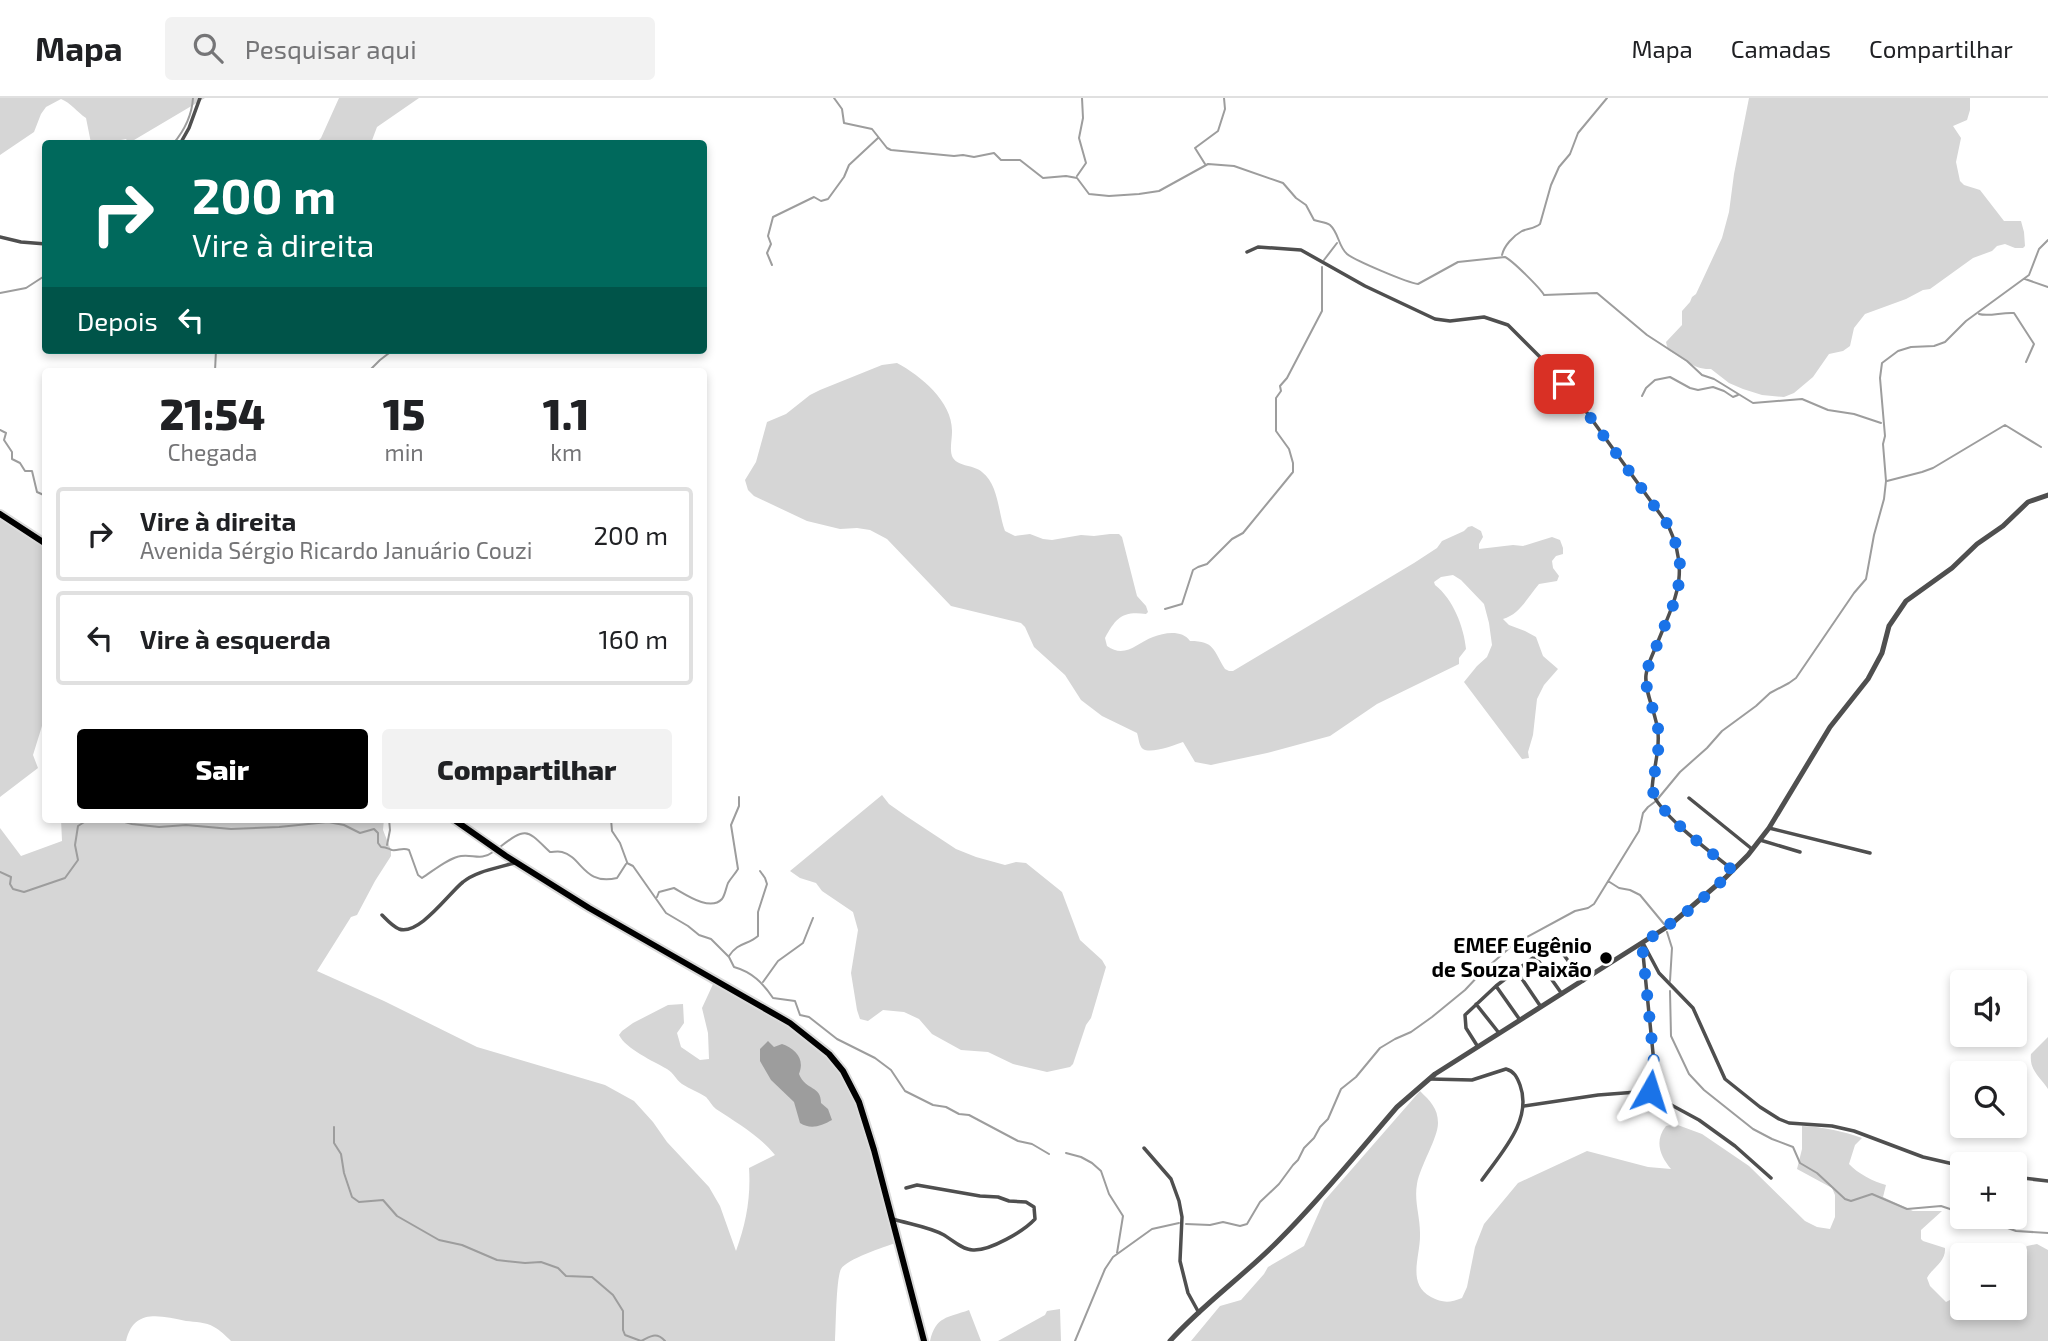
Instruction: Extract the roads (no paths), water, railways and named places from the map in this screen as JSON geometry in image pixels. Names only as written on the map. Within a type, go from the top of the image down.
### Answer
[{"type":"highway","points":[[0,514],[42,541]]},
{"type":"highway","points":[[459,823],[626,930],[776,1014],[806,1034],[829,1054],[843,1071],[859,1102],[924,1341]]},
{"type":"street","points":[[182,140],[200,98]]},
{"type":"street","points":[[0,237],[21,243],[42,244]]},
{"type":"street","points":[[1247,252],[1258,247],[1301,250],[1357,282],[1436,319],[1450,321],[1484,317],[1508,326],[1545,362],[1585,410],[1668,525],[1674,536],[1680,561],[1678,593],[1646,672],[1659,734],[1653,783],[1654,798],[1673,819],[1733,871]]},
{"type":"street","points":[[1170,1341],[1184,1325],[1281,1239],[1397,1107],[1428,1079],[1642,943],[1692,908],[1733,871],[1769,828],[1830,727],[1868,679],[1882,653],[1889,626],[1906,601],[1952,568],[2028,502],[2048,495]]},
{"type":"street","points":[[1689,798],[1752,849]]},
{"type":"street","points":[[1769,828],[1870,853]]},
{"type":"street","points":[[1760,839],[1800,852]]},
{"type":"street","points":[[382,915],[402,930],[410,928],[439,907],[465,880],[516,862]]},
{"type":"street","points":[[1642,943],[1654,1063],[1650,1091]]},
{"type":"street","points":[[1642,943],[1659,973],[1693,1008],[1724,1079],[1760,1107],[1789,1123],[1832,1126],[1854,1131],[1923,1157],[1950,1163]]},
{"type":"street","points":[[1478,1047],[1466,1028],[1465,1015],[1496,986],[1546,947],[1558,947],[1583,981]]},
{"type":"street","points":[[1535,956],[1562,994]]},
{"type":"street","points":[[1516,970],[1541,1007]]},
{"type":"street","points":[[1496,986],[1520,1020]]},
{"type":"street","points":[[1476,1004],[1499,1034]]},
{"type":"street","points":[[1428,1079],[1472,1080],[1498,1070],[1511,1070],[1521,1086],[1524,1106],[1518,1128],[1482,1180]]},
{"type":"street","points":[[1524,1106],[1598,1095],[1650,1091]]},
{"type":"street","points":[[1650,1091],[1655,1097],[1699,1120],[1735,1146],[1771,1178]]},
{"type":"street","points":[[1144,1148],[1171,1179],[1179,1201],[1182,1217],[1180,1261],[1188,1293],[1199,1313]]},
{"type":"street","points":[[2027,1179],[2048,1181]]},
{"type":"street","points":[[892,1219],[940,1233],[973,1250],[993,1245],[1019,1232],[1035,1219],[1034,1208],[1026,1202],[917,1185],[906,1188]]},
{"type":"waterway","points":[[176,140],[187,122],[193,98]]},
{"type":"waterway","points":[[834,98],[842,109],[844,123],[872,129],[891,150],[974,157],[994,153],[1001,160],[1020,160],[1043,178],[1077,178],[1089,194],[1109,196],[1159,191],[1208,164],[1234,166],[1283,183],[1306,205],[1314,220],[1333,228],[1347,254],[1393,276],[1418,284],[1458,262],[1505,257],[1544,295],[1597,293],[1647,335],[1687,361],[1702,375],[1714,379],[1753,403],[1802,399],[1828,410],[1854,414],[1881,423]]},
{"type":"waterway","points":[[1077,176],[1086,163],[1079,138],[1083,118],[1082,98]]},
{"type":"waterway","points":[[1205,164],[1195,148],[1218,131],[1225,109],[1224,98]]},
{"type":"waterway","points":[[1502,255],[1515,236],[1540,224],[1559,167],[1570,154],[1578,133],[1607,98]]},
{"type":"waterway","points":[[772,265],[767,253],[771,244],[768,236],[773,217],[814,197],[821,201],[828,199],[849,165],[878,138]]},
{"type":"waterway","points":[[1186,1224],[1247,1224],[1260,1202],[1279,1184],[1328,1119],[1341,1089],[1356,1077],[1380,1048],[1411,1032],[1432,1017],[1514,944],[1575,911],[1594,904],[1639,831],[1643,813],[1648,807],[1722,731],[1770,693],[1796,678],[1866,579],[1886,481],[1880,378],[1882,363],[1898,351],[1945,342],[1966,321],[2029,275],[2039,249],[2048,240]]},
{"type":"waterway","points":[[1324,260],[1337,243]]},
{"type":"waterway","points":[[1165,609],[1182,604],[1193,570],[1207,564],[1232,539],[1243,533],[1293,472],[1289,449],[1276,431],[1276,398],[1322,311],[1322,267]]},
{"type":"waterway","points":[[0,293],[26,288],[42,278]]},
{"type":"waterway","points":[[2025,279],[2048,287]]},
{"type":"waterway","points":[[1979,314],[2014,313],[2034,344],[2026,362]]},
{"type":"waterway","points":[[215,368],[216,354]]},
{"type":"waterway","points":[[372,368],[388,354]]},
{"type":"waterway","points":[[1642,396],[1655,380],[1670,377],[1690,388],[1698,390],[1713,387],[1733,397],[1738,395]]},
{"type":"waterway","points":[[1887,481],[1933,468],[2005,425],[2041,447]]},
{"type":"waterway","points":[[0,430],[6,433],[4,440],[12,452],[12,459],[20,463],[25,471],[32,471],[37,492],[42,494]]},
{"type":"waterway","points":[[657,897],[659,892],[674,888],[704,903],[717,903],[722,899],[728,883],[738,869],[731,825],[739,806],[739,797]]},
{"type":"waterway","points":[[0,872],[11,877],[10,884],[13,889],[24,892],[65,878],[78,860],[75,845],[78,826],[83,823]]},
{"type":"waterway","points":[[128,823],[159,827],[186,825],[231,829],[318,823]]},
{"type":"waterway","points":[[333,823],[360,833],[374,829],[378,833],[381,847],[409,850],[418,875],[422,878],[456,857],[481,857],[493,852]]},
{"type":"waterway","points":[[387,845],[389,823]]},
{"type":"waterway","points":[[611,823],[612,831],[627,862]]},
{"type":"waterway","points":[[500,847],[526,833],[550,852],[569,855],[590,875],[597,878],[617,878],[626,864]]},
{"type":"waterway","points":[[627,863],[633,866],[666,913],[699,935],[711,939],[729,957],[734,967],[756,979],[773,998],[795,1001],[800,1015],[809,1017],[837,1039],[875,1058],[891,1070],[905,1091],[933,1105],[969,1115],[1049,1154]]},
{"type":"waterway","points":[[729,956],[736,948],[758,936],[758,912],[767,884],[760,871]]},
{"type":"waterway","points":[[1608,881],[1640,895],[1664,924]]},
{"type":"waterway","points":[[763,982],[778,961],[803,943],[813,918]]},
{"type":"waterway","points":[[1667,932],[1672,948],[1670,981]]},
{"type":"waterway","points":[[1670,991],[1671,1036],[1689,1074],[1704,1090],[1753,1129],[1793,1147],[1800,1163],[1817,1173],[1845,1199],[1851,1201],[1872,1194],[1907,1209],[1941,1206],[1969,1219],[1994,1223],[2016,1231],[2048,1233]]},
{"type":"waterway","points":[[334,1127],[334,1143],[341,1154],[352,1197],[359,1202],[383,1200],[397,1216],[439,1240],[462,1245],[497,1260],[541,1262],[558,1268],[566,1276],[592,1277],[613,1295],[623,1311],[625,1335],[641,1341],[656,1336],[665,1341]]},
{"type":"waterway","points":[[1066,1153],[1081,1157],[1101,1171],[1109,1194],[1123,1216],[1117,1253]]},
{"type":"waterway","points":[[1075,1341],[1105,1269],[1113,1257],[1152,1229],[1179,1223]]},
{"type":"place","name":"EMEF Eugênio de Souza Paixão","points":[[1606,958]]}]
